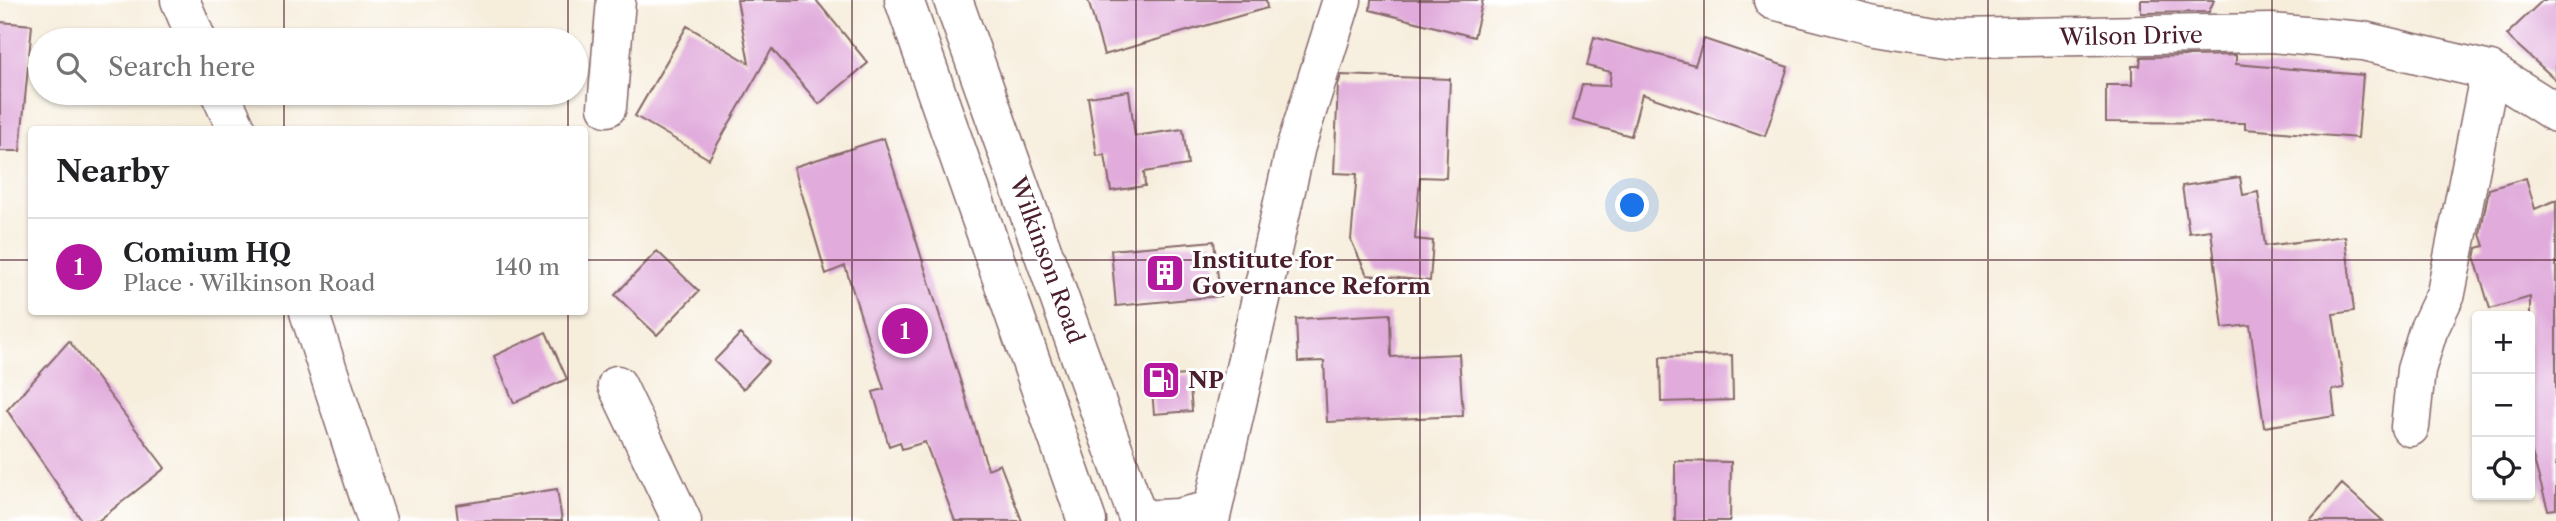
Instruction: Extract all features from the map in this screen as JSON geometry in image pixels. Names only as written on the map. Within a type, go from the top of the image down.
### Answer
[{"type":"main road","points":[[180,0],[192,28]]},
{"type":"main road","points":[[607,107],[616,0]]},
{"type":"main road","name":"Wilkinson Road","points":[[904,0],[1087,521]]},
{"type":"main road","name":"Wilkinson Road","points":[[953,0],[1139,520]]},
{"type":"main road","points":[[1139,520],[1209,517],[1296,146],[1342,0]]},
{"type":"main road","name":"Wilson Drive","points":[[1773,0],[1874,26],[1955,38],[2272,33],[2363,41],[2490,71],[2556,113]]},
{"type":"main road","points":[[2410,427],[2416,370],[2428,331],[2446,293],[2490,71]]},
{"type":"main road","points":[[226,105],[235,126]]},
{"type":"main road","points":[[310,315],[377,521]]},
{"type":"main road","points":[[617,385],[682,521]]},
{"type":"building","points":[[737,0],[816,0],[868,63],[819,104],[772,49],[709,159],[635,116],[687,26],[749,63]]},
{"type":"building","points":[[1088,0],[1266,0],[1267,8],[1104,55]]},
{"type":"building","points":[[1371,0],[1483,0],[1474,37],[1370,10]]},
{"type":"building","points":[[2141,0],[2214,0],[2209,12],[2141,13]]},
{"type":"building","points":[[2543,0],[2556,0],[2556,80],[2506,35]]},
{"type":"building","points":[[0,22],[32,25],[32,28],[28,28],[28,67],[20,151],[0,151]]},
{"type":"building","points":[[1594,37],[1695,65],[1704,39],[1788,67],[1765,136],[1642,94],[1631,136],[1573,120],[1582,85],[1609,86],[1611,72],[1587,66]]},
{"type":"building","points":[[2236,55],[2236,64],[2363,75],[2358,138],[2245,129],[2245,123],[2106,122],[2106,85],[2132,85],[2132,66],[2140,66],[2141,57]]},
{"type":"building","points":[[1341,75],[1450,79],[1446,178],[1420,177],[1415,239],[1433,241],[1430,281],[1367,275],[1351,240],[1357,174],[1334,173],[1338,85]]},
{"type":"building","points":[[1129,91],[1135,136],[1183,129],[1188,165],[1144,172],[1145,186],[1111,191],[1105,155],[1097,156],[1088,97]]},
{"type":"building","points":[[884,138],[988,469],[1000,464],[1022,521],[955,521],[925,442],[902,449],[900,442],[889,446],[873,392],[884,389],[845,266],[826,274],[794,167]]},
{"type":"building","points":[[2240,177],[2243,195],[2258,192],[2265,246],[2345,236],[2354,311],[2333,314],[2344,388],[2332,390],[2335,416],[2264,427],[2250,325],[2223,328],[2211,230],[2189,233],[2182,186]]},
{"type":"building","points":[[2526,178],[2535,209],[2556,200],[2556,509],[2548,510],[2535,464],[2535,311],[2530,311],[2530,297],[2490,309],[2475,259],[2477,248],[2484,246],[2480,234],[2489,189]]},
{"type":"building","name":"Institute for Governance Reform","points":[[1214,241],[1220,296],[1116,306],[1111,250]]},
{"type":"building","points":[[657,251],[699,291],[657,335],[615,295]]},
{"type":"building","points":[[1390,314],[1391,357],[1459,354],[1463,416],[1327,422],[1324,361],[1298,362],[1296,319]]},
{"type":"building","points":[[546,332],[567,379],[514,403],[494,356]]},
{"type":"building","points":[[740,334],[769,361],[743,389],[714,361]]},
{"type":"building","points":[[69,341],[165,468],[98,521],[82,521],[7,410]]},
{"type":"building","points":[[1732,355],[1733,400],[1661,402],[1660,357]]},
{"type":"building","points":[[1189,375],[1192,411],[1154,414],[1151,377]]},
{"type":"building","points":[[1675,461],[1731,462],[1730,521],[1675,521]]},
{"type":"building","points":[[2342,484],[2383,521],[2309,521]]},
{"type":"building","points":[[557,489],[562,521],[458,521],[456,505]]},
{"type":"place","name":"Institute for Governance Reform","points":[[1165,273]]},
{"type":"place","name":"Comium HQ","points":[[905,331]]},
{"type":"place","name":"NP","points":[[1161,380]]}]
